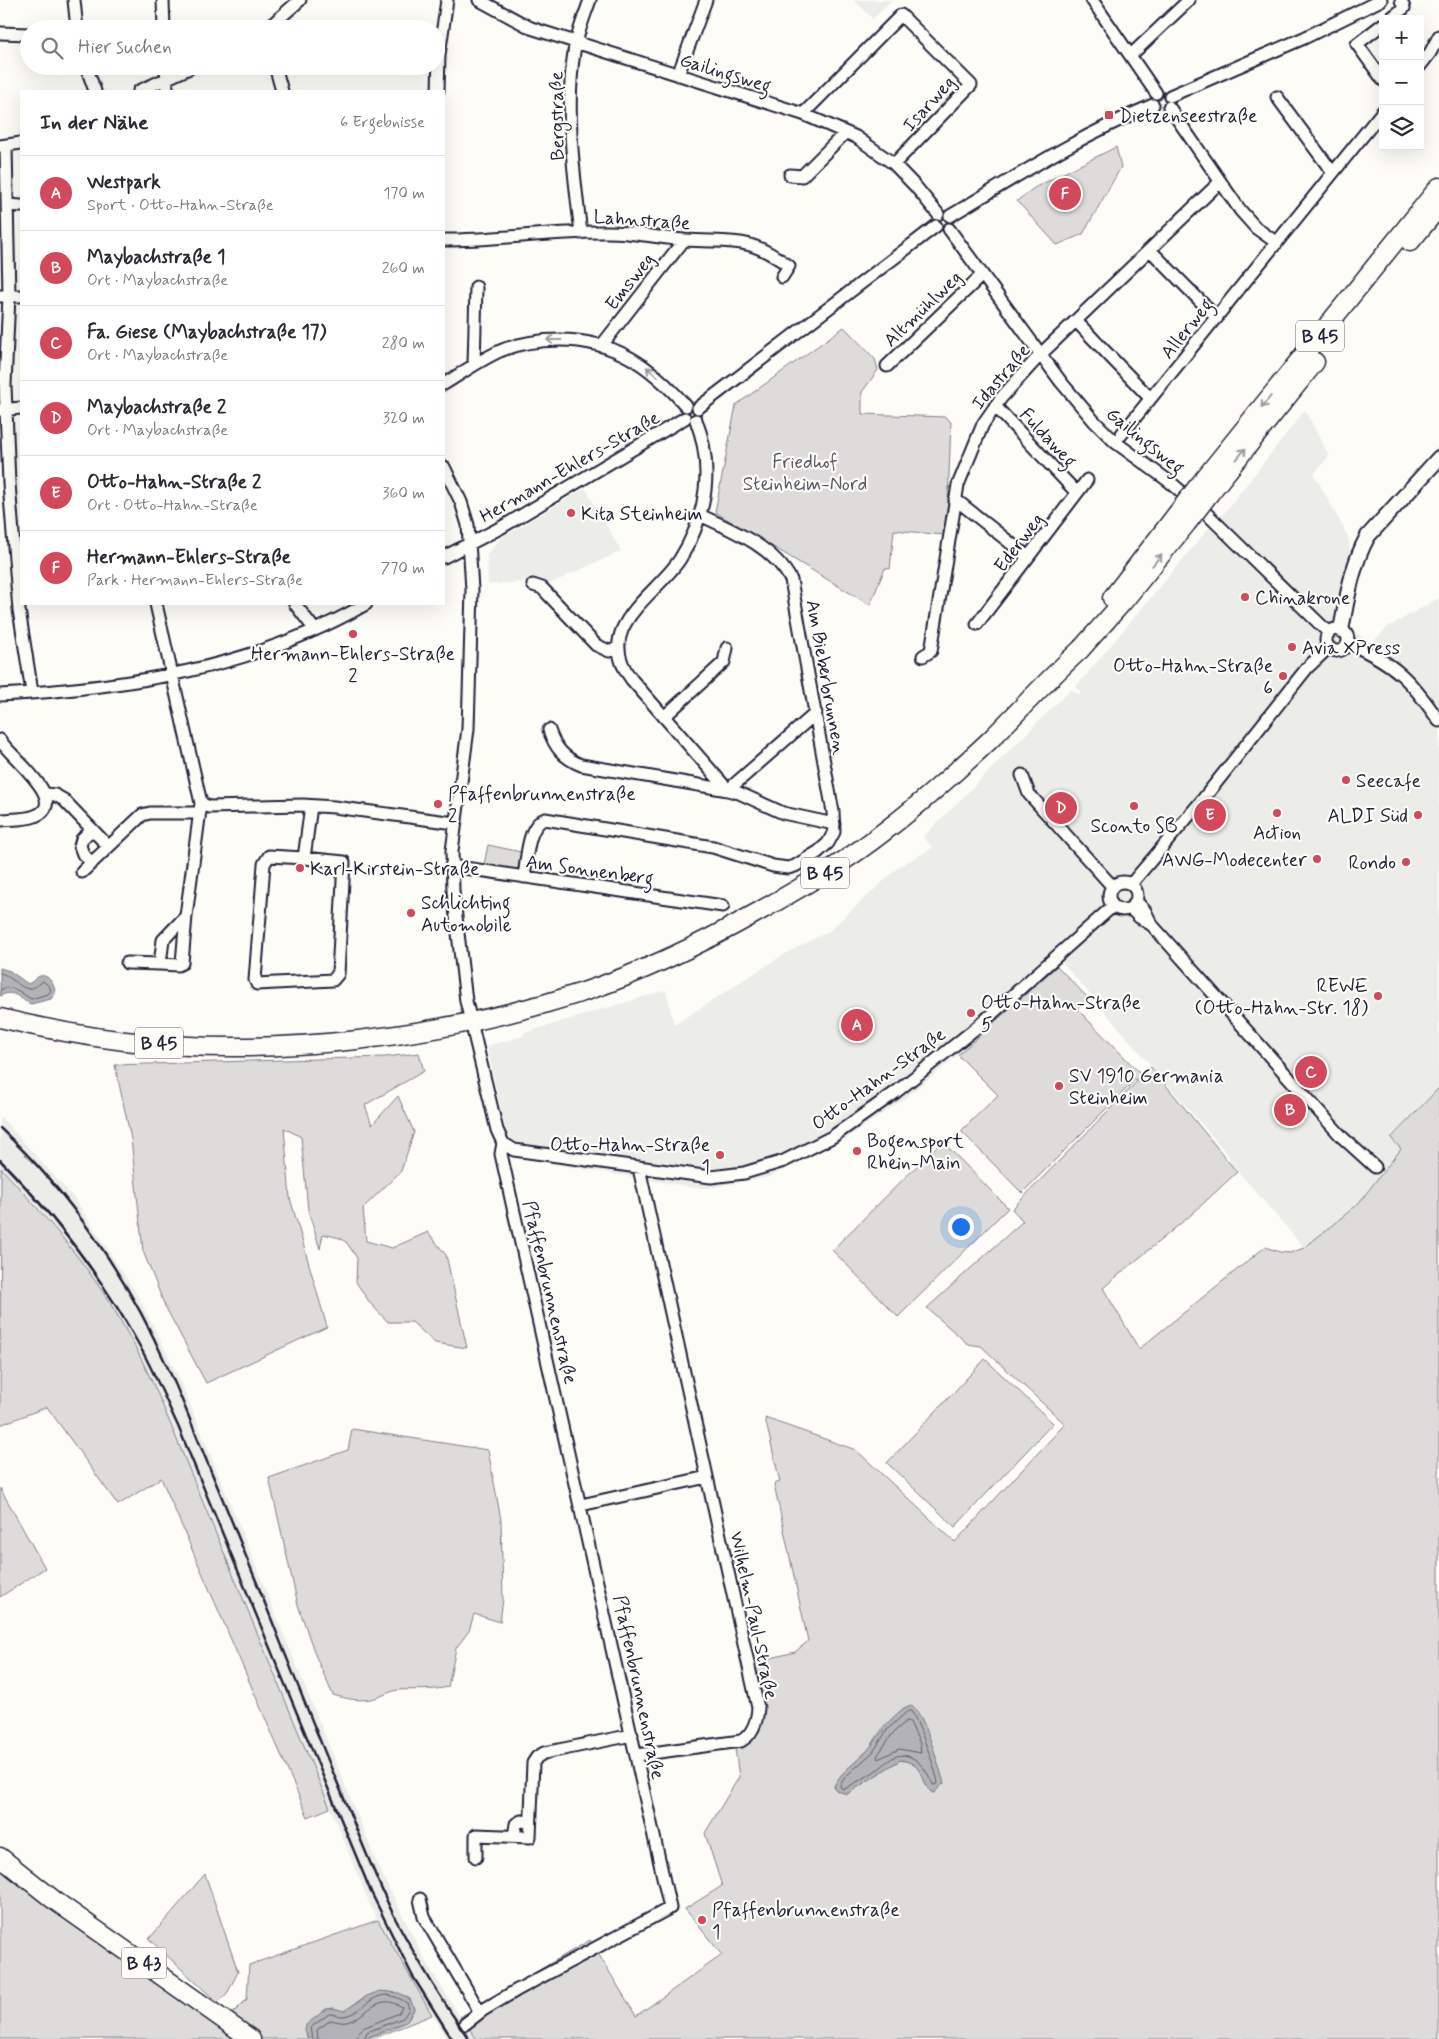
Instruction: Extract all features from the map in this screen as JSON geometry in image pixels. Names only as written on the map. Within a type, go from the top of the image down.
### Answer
[{"type":"main road","name":"B 45","points":[[0,1018],[69,1032],[128,1041],[196,1046],[253,1047],[330,1042],[471,1022],[583,992],[621,978],[712,937],[785,897],[840,864],[889,828],[966,762],[1123,602],[1181,519],[1439,186]]},
{"type":"main road","name":"B 45","points":[[1205,489],[1439,208]]},
{"type":"main road","name":"B 43","points":[[0,1857],[37,1887],[251,2039]]},
{"type":"street","points":[[74,0],[75,20]]},
{"type":"street","points":[[163,0],[164,20]]},
{"type":"street","points":[[444,20],[447,0]]},
{"type":"street","name":"Gailingsweg","points":[[479,0],[525,25],[576,43],[803,114],[845,133],[866,144],[894,164],[938,214]]},
{"type":"street","name":"Bergstraße","points":[[581,233],[571,128],[571,81],[576,43],[590,0]]},
{"type":"street","points":[[678,75],[706,0]]},
{"type":"street","points":[[1092,0],[1156,93]]},
{"type":"street","points":[[1131,55],[1189,0]]},
{"type":"street","points":[[1277,243],[1248,220],[1220,182],[1170,101],[1164,91],[1156,93],[1152,99],[1153,105],[1159,110],[1170,101],[1381,0]]},
{"type":"street","points":[[1395,15],[1404,8],[1401,0]]},
{"type":"street","points":[[277,20],[297,3]]},
{"type":"street","points":[[284,20],[297,3]]},
{"type":"street","name":"Isarweg","points":[[803,114],[901,15],[971,85],[894,164]]},
{"type":"street","points":[[1379,27],[1357,44],[1379,74]]},
{"type":"street","points":[[0,33],[20,34]]},
{"type":"street","points":[[1424,61],[1439,36]]},
{"type":"street","points":[[89,75],[95,90]]},
{"type":"street","points":[[167,75],[168,90]]},
{"type":"street","points":[[142,90],[175,75]]},
{"type":"street","points":[[273,75],[282,89]]},
{"type":"street","points":[[278,75],[282,89]]},
{"type":"street","points":[[438,90],[439,75]]},
{"type":"street","points":[[1277,97],[1332,174]]},
{"type":"street","points":[[950,216],[1046,157],[1106,126],[1153,105]]},
{"type":"street","name":"Allerweg","points":[[1121,435],[1379,116]]},
{"type":"street","points":[[790,174],[802,176],[845,133]]},
{"type":"street","points":[[20,143],[3,146],[8,205],[4,296],[3,410],[12,542],[23,640],[32,692]]},
{"type":"street","name":"Idastraße","points":[[923,656],[930,651],[961,472],[982,424],[995,406],[1041,354],[1220,182]]},
{"type":"street","points":[[8,205],[20,206]]},
{"type":"street","points":[[943,212],[950,216],[952,221],[949,229],[943,230],[936,226],[935,219],[938,214],[943,212]]},
{"type":"street","name":"Hermann-Ehlers-Straße","points":[[445,556],[502,526],[692,413],[936,226]]},
{"type":"street","name":"Gailingsweg","points":[[949,229],[1075,399],[1115,442],[1180,490],[1335,631]]},
{"type":"street","name":"Lahnstraße","points":[[445,240],[481,240],[619,232],[684,240],[737,241],[752,244],[789,266],[782,277]]},
{"type":"street","name":"Emsweg","points":[[602,345],[684,240]]},
{"type":"street","points":[[1150,250],[1217,318]]},
{"type":"street","name":"Altmühlweg","points":[[887,366],[982,275]]},
{"type":"street","points":[[474,365],[476,288]]},
{"type":"street","points":[[4,296],[20,296]]},
{"type":"street","points":[[1076,321],[1150,398]]},
{"type":"street","points":[[445,383],[500,351],[544,340],[574,340],[602,345],[645,366],[692,413],[703,443],[707,470],[700,515],[690,541],[674,568],[628,616],[622,628],[619,648],[621,662],[626,673],[728,790]]},
{"type":"street","name":"Fuldaweg","points":[[995,406],[1077,492]]},
{"type":"street","points":[[3,410],[20,408]]},
{"type":"street","points":[[1335,631],[1348,636],[1348,643],[1342,650],[1335,651],[1329,647],[1327,638],[1335,631],[1357,562],[1368,536],[1439,458]]},
{"type":"street","name":"Pfaffenbrunnenstraße","points":[[445,469],[466,516],[470,542],[472,590],[470,701],[466,754],[455,823],[451,866],[463,978],[471,1022],[496,1130],[503,1143],[502,1154],[670,1908],[480,2012],[465,2024]]},
{"type":"street","name":"Ederweg","points":[[977,624],[1087,480]]},
{"type":"street","points":[[955,498],[1028,557]]},
{"type":"street","name":"Am Bieberbrunnen","points":[[700,515],[738,533],[755,544],[777,562],[789,577],[794,590],[834,824]]},
{"type":"street","points":[[534,585],[542,588],[596,645],[609,651],[619,648]]},
{"type":"street","points":[[127,962],[178,965],[182,962],[186,916],[201,808],[156,605]]},
{"type":"street","points":[[295,605],[315,630]]},
{"type":"street","points":[[0,695],[172,676],[238,658],[315,630],[364,605]]},
{"type":"street","points":[[1348,643],[1381,659],[1405,676],[1414,685],[1439,721]]},
{"type":"street","points":[[1131,884],[1238,756],[1307,668],[1329,647]]},
{"type":"street","points":[[664,717],[724,662],[728,648]]},
{"type":"street","points":[[728,790],[816,713]]},
{"type":"street","points":[[524,877],[532,830],[538,822],[545,819],[713,847],[773,866],[788,868],[795,866],[825,846],[834,832],[834,824],[783,813],[728,790],[581,765],[570,760],[559,751],[549,730]]},
{"type":"street","points":[[0,740],[46,794],[46,806],[40,814],[0,820]]},
{"type":"street","points":[[1022,774],[1029,794],[1112,886]]},
{"type":"street","points":[[46,794],[55,795],[64,800],[108,846]]},
{"type":"street","points":[[82,872],[137,819],[146,814],[210,807],[311,806],[350,809],[455,823]]},
{"type":"street","points":[[304,858],[311,806]]},
{"type":"street","points":[[92,829],[82,839],[80,846],[83,854],[92,863]]},
{"type":"street","points":[[269,856],[304,858],[344,862],[338,974],[333,980],[257,984],[255,980],[264,864],[269,856]]},
{"type":"street","name":"Am Sonnenberg","points":[[451,866],[723,906]]},
{"type":"street","points":[[1133,905],[1136,892],[1131,884],[1119,882],[1112,886],[1108,894],[1113,906],[1121,910],[1133,905],[1145,911],[1152,925],[1342,1137],[1375,1167]]},
{"type":"street","name":"Otto-Hahn-Straße","points":[[503,1143],[514,1150],[698,1176],[722,1176],[760,1169],[784,1161],[810,1149],[864,1115],[955,1046],[1113,906]]},
{"type":"street","points":[[160,964],[163,940],[186,916]]},
{"type":"street","name":"Wilhelm-Paul-Straße","points":[[637,1755],[741,1741],[751,1732],[757,1718],[758,1702],[639,1168]]},
{"type":"street","points":[[581,1505],[707,1477]]},
{"type":"street","points":[[476,1857],[476,1835],[514,1836],[516,1824],[521,1821],[530,1822],[534,1760],[544,1753],[632,1735]]},
{"type":"street","points":[[420,1899],[424,1917],[480,2012]]},
{"type":"shaded area","points":[[854,0],[892,0],[873,19]]},
{"type":"shaded area","points":[[1305,410],[1329,456],[1314,474],[1348,536],[1352,560],[1337,615],[1357,633],[1372,643],[1388,627],[1439,598],[1439,1088],[1391,1137],[1401,1148],[1357,1205],[1304,1248],[1231,1163],[1229,1156],[1062,962],[992,1027],[903,1100],[845,1139],[769,1177],[708,1188],[697,1188],[514,1157],[503,1121],[487,1046],[524,1036],[524,1033],[666,990],[674,1025],[783,955],[829,931],[900,866],[933,848],[923,837],[1071,689],[1079,695],[1081,692],[1076,687],[1219,516],[1221,517]]},
{"type":"shaded area","name":"Kita Steinheim","points":[[585,488],[621,551],[545,586],[541,580],[488,585],[487,555],[501,538]]},
{"type":"shaded area","points":[[0,1116],[75,1199],[138,1296],[178,1375],[379,1868],[423,1956],[460,2017],[477,2039],[447,2039],[405,1970],[372,1909],[160,1399],[128,1333],[97,1284],[45,1215],[0,1167]]},
{"type":"green space","points":[[1116,147],[1121,167],[1083,234],[1057,245],[1017,201],[1034,188]]},
{"type":"green space","name":"Friedhof Steinheim-Nord","points":[[844,327],[875,359],[878,370],[862,392],[862,414],[945,417],[951,422],[948,501],[944,535],[894,530],[890,569],[885,568],[870,605],[715,512],[736,405]]},
{"type":"green space","points":[[488,845],[521,852],[517,872],[484,865]]},
{"type":"green space","name":"SV 1910 Germania Steinheim","points":[[1057,966],[1088,998],[1077,1009],[1141,1074],[1022,1193],[961,1131],[998,1095],[958,1055]]},
{"type":"green space","points":[[419,1053],[424,1071],[365,1105],[372,1125],[398,1096],[414,1132],[401,1171],[363,1208],[366,1241],[392,1248],[428,1232],[446,1255],[467,1348],[435,1343],[412,1322],[388,1322],[370,1303],[356,1282],[357,1258],[347,1243],[340,1238],[323,1234],[320,1249],[308,1210],[301,1137],[284,1128],[290,1198],[327,1327],[206,1383],[165,1306],[143,1251],[131,1139],[115,1065],[386,1057]]},
{"type":"green space","points":[[1151,1067],[1237,1172],[1192,1214],[1103,1288],[1139,1349],[1265,1247],[1290,1253],[1304,1248],[1357,1205],[1401,1149],[1391,1138],[1439,1088],[1439,2039],[477,2039],[460,2017],[590,1940],[636,2016],[722,1955],[685,1909],[722,1886],[705,1833],[739,1777],[735,1748],[757,1728],[743,1665],[795,1652],[808,1641],[774,1484],[780,1482],[765,1418],[856,1450],[955,1542],[1065,1424],[981,1346],[968,1344],[927,1308],[1023,1221],[1012,1209]],"holes":[[[905,1707],[924,1725],[944,1783],[934,1793],[927,1787],[920,1772],[913,1764],[900,1760],[847,1794],[835,1789],[834,1786],[842,1774],[869,1749],[884,1726]]]},
{"type":"green space","points":[[942,1141],[1008,1208],[898,1317],[832,1250]]},
{"type":"green space","points":[[1,1168],[86,1268],[115,1311],[137,1350],[160,1399],[330,1808],[308,1817],[161,1478],[118,1505],[47,1407],[0,1425]]},
{"type":"green space","points":[[985,1359],[1053,1423],[955,1527],[887,1463]]},
{"type":"green space","points":[[352,1429],[488,1450],[501,1520],[503,1599],[500,1622],[474,1614],[469,1631],[456,1648],[448,1687],[398,1690],[364,1700],[344,1698],[333,1695],[316,1657],[298,1605],[269,1478],[348,1450]]},
{"type":"green space","points":[[0,1488],[45,1568],[0,1597]]},
{"type":"green space","points":[[0,1865],[237,2039],[0,2039]]},
{"type":"green space","points":[[205,1874],[238,1972],[228,1992],[218,2003],[149,1939]]},
{"type":"green space","points":[[378,1920],[432,2015],[372,2039],[363,2039],[399,2025],[405,2021],[414,2009],[410,1999],[405,1996],[389,1992],[379,1993],[365,1997],[343,2011],[333,2008],[306,2035],[308,2039],[262,2039],[231,2015],[247,1999],[249,1965]]},
{"type":"water","points":[[0,968],[10,971],[28,984],[38,977],[45,976],[53,984],[55,994],[51,999],[31,1004],[13,994],[9,993],[0,996]]},
{"type":"water","points":[[910,1705],[915,1709],[925,1727],[944,1783],[934,1793],[931,1792],[917,1768],[913,1764],[900,1760],[847,1794],[837,1791],[834,1786],[845,1771],[867,1751],[897,1714]]},
{"type":"water","points":[[380,1991],[399,1993],[410,1999],[414,2009],[406,2022],[363,2039],[308,2039],[305,2031],[306,2025],[326,2009],[333,2008],[344,2011],[367,1996]]},
{"type":"railway","points":[[0,1128],[26,1153],[73,1208],[115,1268],[151,1332],[183,1401],[380,1885],[396,1920],[422,1966],[469,2039]]},
{"type":"railway","points":[[0,1160],[58,1224],[92,1270],[124,1318],[159,1384],[371,1892],[412,1975],[452,2039]]},
{"type":"place","name":"Dietzenseestraße","points":[[1109,115]]},
{"type":"place","name":"Hermann-Ehlers-Straße","points":[[1065,194]]},
{"type":"place","name":"Kita Steinheim","points":[[571,513]]},
{"type":"place","name":"Chinakrone","points":[[1245,597]]},
{"type":"place","name":"Hermann-Ehlers-Straße 2","points":[[353,634]]},
{"type":"place","name":"Avia XPress","points":[[1292,647]]},
{"type":"place","name":"Otto-Hahn-Straße 6","points":[[1283,676]]},
{"type":"place","name":"Seecafe","points":[[1346,780]]},
{"type":"place","name":"Pfaffenbrunnenstraße 2","points":[[438,804]]},
{"type":"place","name":"Sconto SB","points":[[1134,806]]},
{"type":"place","name":"Maybachstraße 2","points":[[1061,808]]},
{"type":"place","name":"Action","points":[[1277,813]]},
{"type":"place","name":"Otto-Hahn-Straße 2","points":[[1210,815]]},
{"type":"place","name":"ALDI Süd","points":[[1418,815]]},
{"type":"place","name":"AWG-Modecenter","points":[[1317,859]]},
{"type":"place","name":"Rondo","points":[[1406,862]]},
{"type":"place","name":"Karl-Kirstein-Straße","points":[[300,868]]},
{"type":"place","name":"Schlichting Automobile","points":[[411,913]]},
{"type":"place","name":"REWE (Otto-Hahn-Str. 18)","points":[[1378,996]]},
{"type":"place","name":"Otto-Hahn-Straße 5","points":[[971,1013]]},
{"type":"place","name":"Westpark","points":[[857,1025]]},
{"type":"place","name":"Fa. Giese (Maybachstraße 17)","points":[[1311,1072]]},
{"type":"place","name":"SV 1910 Germania Steinheim","points":[[1059,1086]]},
{"type":"place","name":"Maybachstraße 1","points":[[1290,1110]]},
{"type":"place","name":"Bogensport Rhein-Main","points":[[857,1151]]},
{"type":"place","name":"Otto-Hahn-Straße 1","points":[[720,1155]]},
{"type":"place","name":"Pfaffenbrunnenstraße 1","points":[[702,1920]]}]
